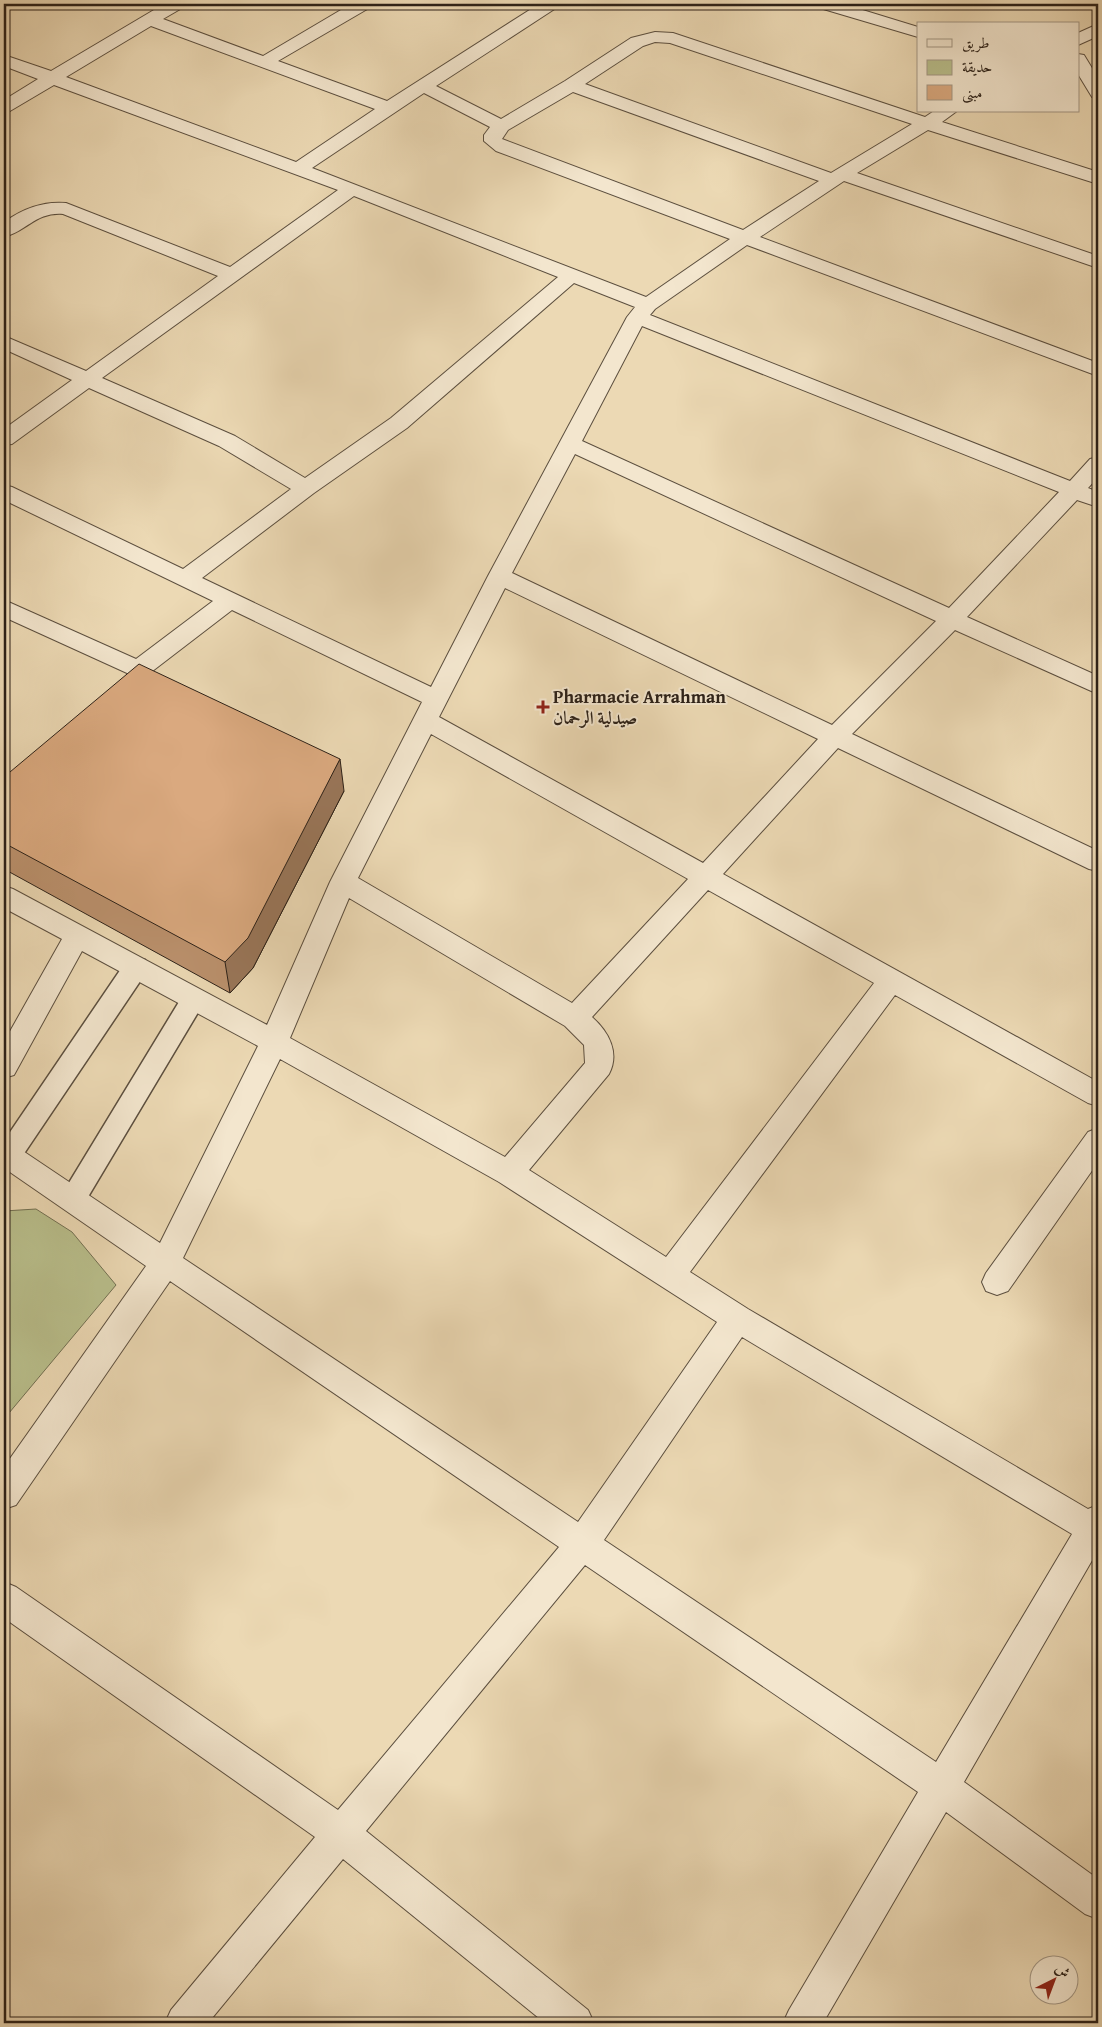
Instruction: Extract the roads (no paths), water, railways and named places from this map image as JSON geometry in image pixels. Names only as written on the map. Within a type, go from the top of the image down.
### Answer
[{"type":"street","points":[[4,107],[176,4]]},
{"type":"street","points":[[265,62],[363,4]]},
{"type":"street","points":[[298,169],[388,108],[550,4]]},
{"type":"street","points":[[826,4],[917,32]]},
{"type":"street","points":[[149,20],[388,108]]},
{"type":"street","points":[[1080,39],[1098,29]]},
{"type":"street","points":[[1098,178],[926,124],[673,38],[659,36],[648,37],[637,42],[571,85],[502,126],[492,135],[493,141],[504,147],[1098,370]]},
{"type":"street","points":[[4,60],[352,189],[572,275],[643,311],[1098,500]]},
{"type":"street","points":[[1080,63],[1098,93]]},
{"type":"street","points":[[571,85],[838,177],[1098,262]]},
{"type":"street","points":[[423,86],[502,126]]},
{"type":"street","points":[[4,1494],[166,1262],[274,1042],[343,882],[499,576],[643,311],[744,237],[838,177],[946,112]]},
{"type":"street","points":[[4,439],[352,189]]},
{"type":"street","points":[[4,231],[28,215],[40,210],[66,209],[232,275]]},
{"type":"street","points":[[185,579],[306,488],[399,423],[572,275]]},
{"type":"street","points":[[4,342],[227,441],[306,488]]},
{"type":"street","points":[[570,444],[1098,686]]},
{"type":"street","points":[[575,1018],[836,735],[952,619],[1075,491],[1098,464]]},
{"type":"street","points":[[4,492],[230,600],[431,710],[705,877],[1098,1095]]},
{"type":"street","points":[[499,576],[836,735],[1098,862]]},
{"type":"street","points":[[115,689],[230,600]]},
{"type":"street","points":[[4,608],[138,670]]},
{"type":"street","points":[[343,882],[575,1018],[595,1037],[601,1051],[599,1066],[509,1173]]},
{"type":"street","points":[[4,896],[274,1042],[509,1173],[668,1276],[737,1318],[1096,1524],[802,2023]]},
{"type":"street","points":[[4,1067],[76,936]]},
{"type":"street","points":[[668,1276],[891,980]]},
{"type":"street","points":[[997,1282],[1098,1140]]},
{"type":"street","points":[[6,1155],[941,1787],[1098,1901]]},
{"type":"street","points":[[184,2023],[582,1544],[737,1318]]},
{"type":"street","points":[[4,1598],[340,1833],[575,2023]]},
{"type":"lane","points":[[6,1155],[136,967]]},
{"type":"lane","points":[[73,1199],[194,999]]},
{"type":"place","name":"Pharmacie Arrahman صيدلية الرحمان","points":[[543,707]]}]
